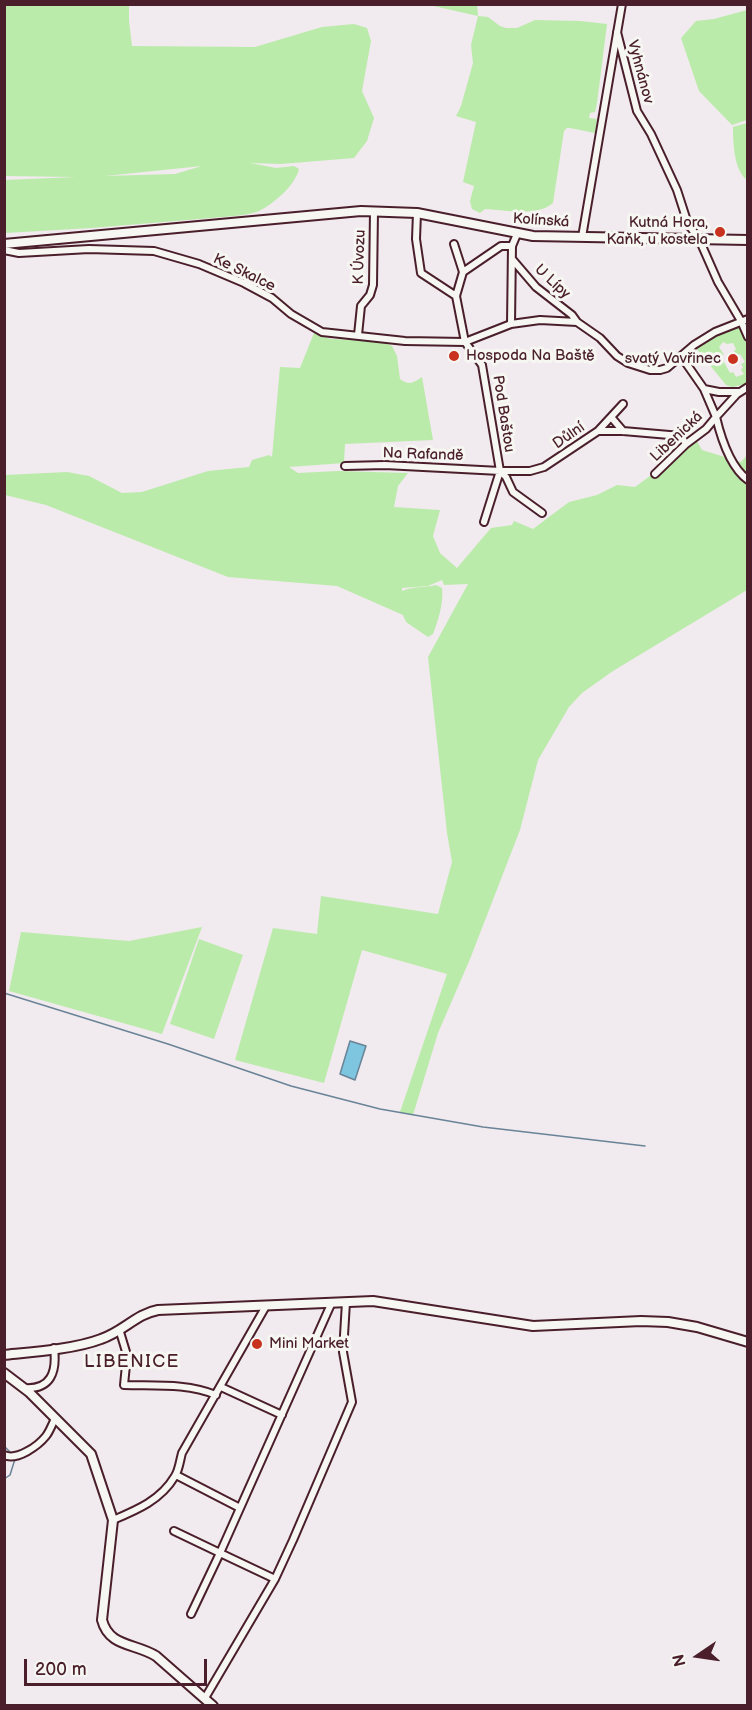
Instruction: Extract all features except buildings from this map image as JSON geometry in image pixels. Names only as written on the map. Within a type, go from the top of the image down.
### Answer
[{"type":"street","points":[[617,32],[622,4]]},
{"type":"street","name":"Vyhnánov","points":[[582,237],[617,32]]},
{"type":"street","name":"Vyhnánov","points":[[617,32],[637,111],[651,134],[677,190],[693,234],[699,239],[718,282],[744,320],[747,337]]},
{"type":"street","name":"Kolínská","points":[[4,244],[374,211],[417,213],[517,234],[747,240]]},
{"type":"street","name":"K Úvozu","points":[[358,335],[361,306],[370,295],[373,285],[374,211]]},
{"type":"street","points":[[417,213],[416,239],[422,273],[456,296]]},
{"type":"street","name":"U Lípy","points":[[511,324],[512,246],[517,234]]},
{"type":"street","points":[[88,237],[90,249]]},
{"type":"street","points":[[454,244],[463,272],[456,296],[465,342],[511,324],[547,319],[577,322]]},
{"type":"street","points":[[463,272],[501,246],[512,246]]},
{"type":"street","name":"Ke Skalce","points":[[4,250],[34,253],[90,249],[154,251],[199,264],[243,283],[272,298],[291,314],[322,332],[405,341],[465,342]]},
{"type":"street","name":"U Lípy","points":[[512,259],[536,287],[572,315],[577,322],[600,338],[617,356],[628,363],[650,369],[660,370],[671,366],[694,345],[715,332],[744,320]]},
{"type":"street","name":"Pod Baštou","points":[[465,342],[482,365],[500,471],[506,477],[513,492],[542,513]]},
{"type":"street","name":"Libenická","points":[[656,474],[686,444],[706,429],[716,417],[704,389],[681,356]]},
{"type":"street","points":[[747,387],[716,417],[733,464],[747,480]]},
{"type":"street","points":[[704,389],[741,392]]},
{"type":"street","points":[[598,431],[623,404]]},
{"type":"street","points":[[611,417],[623,431]]},
{"type":"street","name":"Důlní","points":[[500,471],[531,471],[544,467],[598,431],[681,436],[686,444]]},
{"type":"street","name":"Na Rafandě","points":[[345,466],[385,465],[500,471]]},
{"type":"street","points":[[484,522],[500,471]]},
{"type":"street","points":[[191,1614],[332,1302]]},
{"type":"street","points":[[4,1355],[92,1342],[120,1332],[143,1314],[155,1310],[332,1302],[405,1305],[513,1325],[668,1322],[697,1327],[747,1342]]},
{"type":"street","points":[[205,1698],[275,1579],[352,1402],[343,1352],[346,1302]]},
{"type":"street","points":[[113,1520],[140,1509],[157,1498],[176,1475],[182,1453],[266,1306]]},
{"type":"street","points":[[120,1332],[127,1355],[124,1385],[200,1389],[216,1395]]},
{"type":"street","points":[[23,1388],[34,1388],[44,1384],[52,1376],[56,1360],[54,1348]]},
{"type":"street","points":[[5,1374],[23,1388],[91,1454],[113,1520],[102,1620],[106,1632],[113,1639],[147,1650],[156,1656],[213,1706]]},
{"type":"street","points":[[221,1387],[282,1415]]},
{"type":"street","points":[[4,1455],[12,1457],[22,1454],[45,1438],[55,1419]]},
{"type":"street","points":[[176,1475],[240,1508]]},
{"type":"street","points":[[174,1531],[275,1579]]},
{"type":"green space","points":[[5,4],[129,5],[132,46],[255,47],[322,27],[354,24],[367,28],[371,41],[362,91],[374,118],[367,141],[354,158],[281,164],[250,163],[276,168],[294,166],[299,169],[293,182],[283,194],[259,211],[235,216],[5,233],[5,180],[76,177],[5,176]],"holes":[[[202,166],[175,174],[105,176]]]},
{"type":"green space","points":[[429,5],[477,5],[478,16]]},
{"type":"green space","points":[[747,10],[747,120],[732,125],[699,91],[681,38],[696,21],[714,19]]},
{"type":"green space","points":[[478,16],[488,17],[506,28],[517,28],[535,20],[607,24],[597,103],[595,112],[590,113],[589,118],[597,119],[595,133],[570,128],[564,131],[553,203],[539,210],[521,212],[485,209],[480,213],[472,209],[470,201],[474,186],[463,182],[476,122],[456,116],[473,63],[471,45]]},
{"type":"green space","points":[[748,123],[747,180],[739,170],[737,163],[733,127]]},
{"type":"green space","points":[[740,326],[747,343],[747,384],[732,387],[726,385],[696,348],[731,328]],"holes":[[[723,342],[733,343],[737,356],[740,354],[745,362],[741,364],[744,374],[736,377],[733,372],[730,373],[721,357],[724,355],[719,347]]]},
{"type":"green space","points":[[314,333],[331,339],[381,341],[392,346],[397,356],[400,379],[411,383],[422,377],[433,440],[345,444],[344,463],[289,467],[298,473],[338,471],[408,473],[398,486],[394,507],[440,510],[433,536],[440,553],[457,568],[491,528],[512,525],[514,521],[533,529],[569,502],[597,495],[617,485],[635,487],[672,460],[695,438],[702,450],[741,462],[747,455],[747,590],[613,671],[582,693],[569,707],[538,760],[520,830],[470,959],[438,1033],[413,1115],[400,1112],[447,974],[362,950],[324,1083],[235,1060],[273,928],[317,934],[321,896],[438,914],[452,862],[428,657],[468,584],[444,585],[442,580],[428,586],[436,585],[442,588],[442,599],[433,634],[428,637],[406,622],[403,615],[337,586],[228,577],[46,505],[5,495],[5,475],[67,472],[89,476],[122,493],[142,492],[208,471],[249,467],[252,460],[269,455],[272,457],[280,367],[300,368]]},
{"type":"green space","points":[[202,927],[162,1034],[9,991],[21,932],[129,941]]},
{"type":"green space","points":[[199,939],[243,955],[214,1039],[170,1024]]},
{"type":"water","points":[[350,1041],[366,1046],[355,1080],[340,1074]]},
{"type":"waterway","points":[[4,993],[168,1044],[291,1086],[380,1109],[483,1127],[645,1146]]},
{"type":"waterway","points":[[4,1446],[11,1453]]},
{"type":"waterway","points":[[4,1479],[10,1475],[15,1459]]},
{"type":"place","name":"Kutná Hora, Kaňk, u kostela","points":[[720,232]]},
{"type":"place","name":"Hospoda Na Baště","points":[[454,356]]},
{"type":"place","name":"svatý Vavřinec","points":[[733,359]]},
{"type":"place","name":"Mini Market","points":[[257,1344]]},
{"type":"district","name":"LIBENICE","points":[[132,1362]]}]
